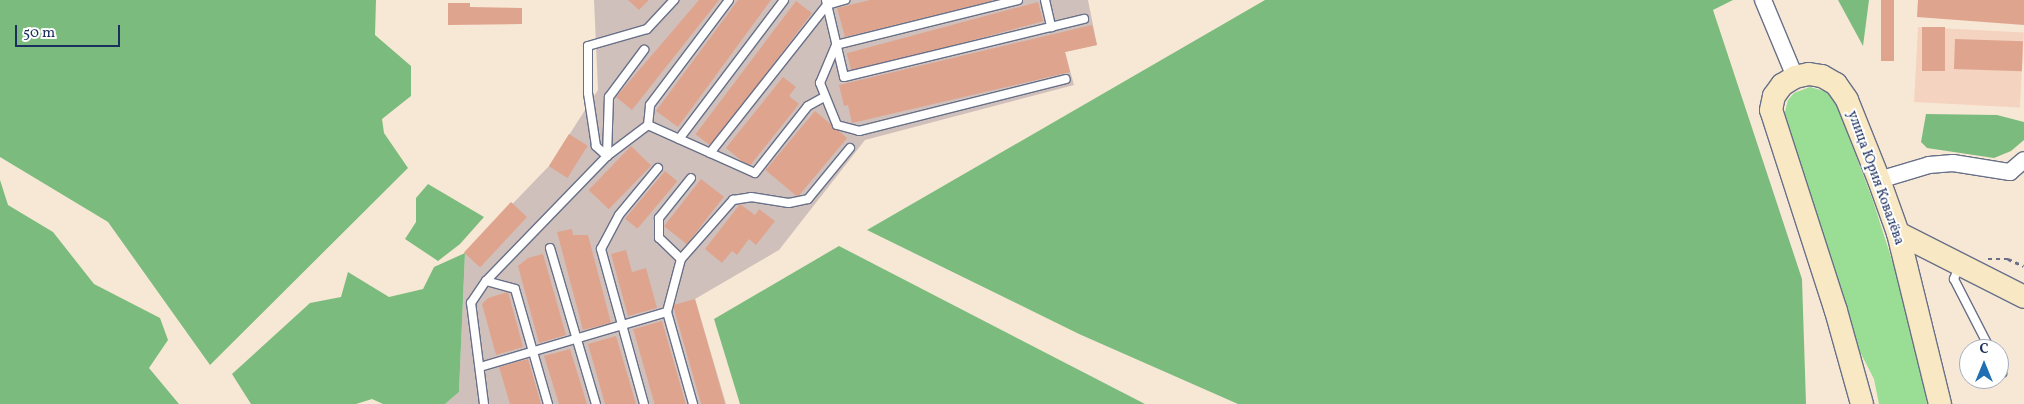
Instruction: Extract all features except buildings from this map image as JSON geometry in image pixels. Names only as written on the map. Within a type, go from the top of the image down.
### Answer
[{"type":"main road","name":"улица Юрия Ковалёва","points":[[1795,77],[1809,74],[1822,76],[1836,84],[1847,100],[1898,232],[1940,404]]},
{"type":"main road","points":[[1795,77],[1782,85],[1774,96],[1771,110],[1836,311],[1862,404]]},
{"type":"main road","points":[[1898,232],[2024,297]]},
{"type":"street","points":[[1763,0],[1795,77]]},
{"type":"street","points":[[1879,180],[1929,164],[1953,163],[2017,173],[2024,160]]},
{"type":"lane","points":[[607,156],[596,146],[588,93],[588,46],[647,29],[674,0]]},
{"type":"lane","points":[[484,404],[471,303],[486,281],[607,156],[648,125],[650,105],[729,0]]},
{"type":"lane","points":[[679,139],[784,0]]},
{"type":"lane","points":[[710,153],[826,2],[845,0]]},
{"type":"lane","points":[[836,45],[1018,0]]},
{"type":"lane","points":[[1045,0],[1051,27]]},
{"type":"lane","points":[[826,2],[844,77],[1084,19]]},
{"type":"lane","points":[[836,45],[820,83],[824,97],[837,125],[859,131],[1066,79]]},
{"type":"lane","points":[[607,156],[609,97],[644,50]]},
{"type":"lane","points":[[648,125],[755,173],[808,106],[824,97]]},
{"type":"lane","points":[[693,404],[667,312],[681,259],[733,200],[751,197],[789,203],[808,199],[850,148]]},
{"type":"lane","points":[[644,404],[601,249],[619,215],[658,168]]},
{"type":"lane","points":[[681,259],[658,238],[658,218],[691,178]]},
{"type":"lane","points":[[550,248],[596,404]]},
{"type":"lane","points":[[1960,264],[1954,279],[1985,339]]},
{"type":"lane","points":[[486,281],[515,289],[548,404]]},
{"type":"lane","points":[[480,367],[667,312]]},
{"type":"path","points":[[1986,259],[2008,258],[2024,266]]},
{"type":"shaded area","points":[[594,0],[1088,0],[1097,45],[1065,52],[1074,85],[865,140],[779,250],[695,299],[726,404],[445,404],[459,392],[465,253],[549,166],[598,90]]},
{"type":"shaded area","points":[[1918,27],[2024,33],[2020,107],[1914,102]]},
{"type":"green space","points":[[0,0],[376,0],[375,35],[411,66],[411,96],[382,119],[384,133],[408,168],[210,365],[108,222],[0,157]]},
{"type":"green space","points":[[1265,0],[1733,0],[1713,10],[1802,279],[1806,404],[1238,404],[1079,334],[867,230]]},
{"type":"green space","points":[[1838,0],[1869,0],[1863,46]]},
{"type":"green space","points":[[1810,87],[1827,92],[1834,98],[1872,198],[1915,332],[1927,404],[1879,404],[1874,379],[1855,342],[1784,116],[1788,100],[1794,93]]},
{"type":"green space","points":[[1926,114],[1997,115],[2024,122],[2024,140],[2011,151],[1994,158],[1927,148],[1921,142]]},
{"type":"green space","points":[[0,180],[8,205],[53,232],[94,284],[160,318],[168,340],[149,368],[179,404],[0,404]]},
{"type":"green space","points":[[428,184],[484,217],[460,244],[438,261],[405,239],[416,222],[416,198]]},
{"type":"green space","points":[[839,246],[1145,404],[740,404],[714,319]]},
{"type":"green space","points":[[465,253],[459,392],[445,404],[383,404],[372,399],[356,404],[251,404],[232,374],[310,303],[341,297],[348,272],[389,297],[423,289],[434,267]]}]
